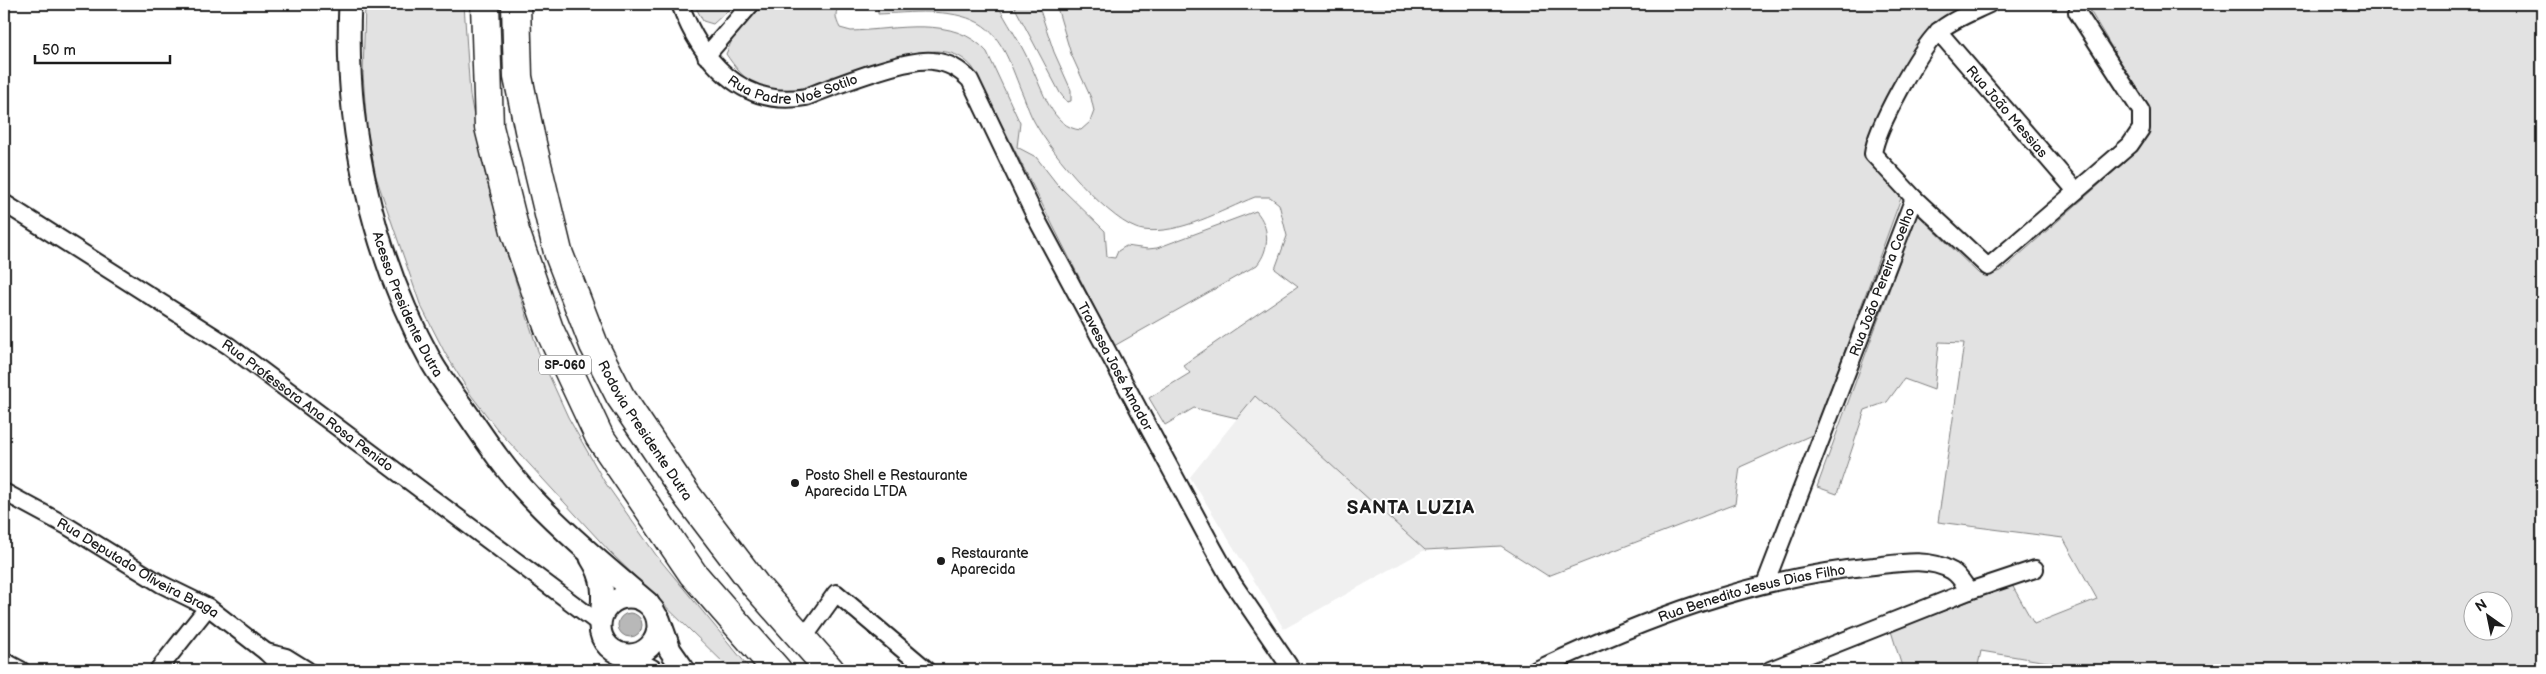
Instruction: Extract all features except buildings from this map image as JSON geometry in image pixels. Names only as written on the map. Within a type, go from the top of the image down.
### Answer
[{"type":"highway","points":[[478,4],[486,46]]},
{"type":"highway","name":"SP-060","points":[[485,4],[489,127],[498,168],[529,276],[549,330],[598,436],[693,574],[777,670]]},
{"type":"highway","name":"Rodovia Presidente Dutra","points":[[516,4],[518,77],[530,135],[558,252],[594,345],[620,396],[688,497],[755,585],[830,670]]},
{"type":"street","name":"Acesso Presidente Dutra","points":[[350,4],[349,69],[352,118],[364,184],[379,236],[412,325],[433,365],[494,454],[530,496],[587,552]]},
{"type":"street","name":"Rua Padre Noé Sotilo","points":[[680,4],[688,25],[706,56],[723,73],[739,85],[772,99],[789,100],[806,97],[918,61],[945,63]]},
{"type":"street","points":[[706,56],[751,4]]},
{"type":"street","points":[[1914,198],[1874,154],[1875,141],[1912,69],[1938,31],[1989,4]]},
{"type":"street","name":"Rua João Pereira Coelho","points":[[1765,584],[1914,198],[1988,267],[2130,145],[2140,129],[2141,111],[2077,12]]},
{"type":"street","name":"Rua João Messias","points":[[1938,31],[2076,191]]},
{"type":"street","name":"Travessa José Amador","points":[[945,63],[960,70],[970,80],[978,93],[1036,218],[1232,582],[1292,670]]},
{"type":"street","name":"Rua Professora Ana Rosa Penido","points":[[4,203],[229,346],[601,621]]},
{"type":"street","name":"Rua Deputado Oliveira Braga","points":[[4,492],[67,526],[161,584],[208,607],[266,652]]},
{"type":"street","points":[[587,552],[653,610],[670,650],[684,670]]},
{"type":"street","points":[[587,552],[602,580],[604,595],[601,621],[602,636],[608,646],[618,653],[651,670]]},
{"type":"street","name":"Rua Benedito Jesus Dias Filho","points":[[1536,670],[1644,622],[1698,602],[1765,584],[1840,570],[1910,562],[1931,564],[1952,571],[1969,591]]},
{"type":"street","points":[[1770,670],[1969,591],[2035,569]]},
{"type":"street","points":[[804,639],[836,593],[927,670]]},
{"type":"street","points":[[601,621],[611,603],[627,596],[638,598],[653,610],[659,625],[653,644],[637,654],[627,655],[618,653]]},
{"type":"street","points":[[158,670],[208,607]]},
{"type":"street","points":[[266,652],[284,670]]},
{"type":"street","points":[[266,652],[286,657],[307,670]]},
{"type":"street","points":[[4,661],[21,670]]},
{"type":"shaded area","points":[[365,4],[464,4],[470,95],[483,166],[506,251],[538,351],[568,417],[604,481],[656,555],[751,670],[731,670],[610,552],[497,429],[471,395],[445,353],[420,304],[376,177],[367,130],[363,74]]},
{"type":"shaded area","points":[[694,4],[735,4],[713,24],[703,21]]},
{"type":"shaded area","points":[[764,4],[841,4],[836,12],[837,21],[840,28],[851,31],[905,27],[942,28],[974,40],[987,52],[1020,123],[1017,147],[1036,157],[1057,184],[1105,231],[1107,257],[1115,258],[1118,251],[1126,246],[1148,249],[1157,248],[1256,211],[1264,224],[1267,238],[1261,259],[1257,265],[1114,346],[973,68],[966,61],[952,53],[944,52],[935,51],[909,54],[834,81],[813,86],[793,90],[775,90],[759,86],[744,77],[726,54],[732,40]]},
{"type":"shaded area","points":[[878,4],[994,4],[1001,11],[1021,45],[1055,115],[1071,128],[1081,130],[1090,122],[1094,111],[1091,98],[1071,54],[1056,4],[1105,6],[1109,4],[1969,4],[1944,19],[1924,36],[1866,144],[1868,160],[1901,198],[1814,434],[1740,467],[1735,504],[1548,576],[1501,546],[1425,550],[1255,396],[1237,418],[1194,408],[1165,425],[1149,398],[1190,373],[1183,365],[1298,286],[1275,269],[1287,236],[1279,204],[1270,197],[1255,197],[1200,220],[1171,229],[1143,230],[1130,225],[1115,216],[1099,202],[1054,151],[1032,117],[1001,45],[988,29],[968,18],[942,13],[878,14]]},
{"type":"shaded area","points":[[1013,4],[1038,4],[1054,52],[1071,90],[1071,101],[1067,102],[1060,93]]},
{"type":"shaded area","points":[[2086,4],[2542,4],[2542,670],[2095,670],[1981,651],[1977,670],[1903,670],[1891,631],[2012,585],[2034,624],[2097,599],[2063,538],[1938,522],[1964,343],[1939,342],[1934,390],[1904,379],[1887,402],[1865,410],[1837,494],[1817,487],[1917,214],[1978,273],[1987,276],[2001,271],[2132,155],[2145,136],[2148,121],[2145,103]]},
{"type":"shaded area","points":[[1255,396],[1425,550],[1284,629],[1190,477]]},
{"type":"shaded area","points":[[630,613],[635,614],[641,620],[641,630],[635,636],[630,637],[625,636],[619,630],[618,625],[619,620],[625,614]]},
{"type":"place","name":"Posto Shell e Restaurante Aparecida LTDA","points":[[795,483]]},
{"type":"place","name":"Restaurante Aparecida","points":[[941,561]]},
{"type":"district","name":"SANTA LUZIA","points":[[1411,507]]}]
